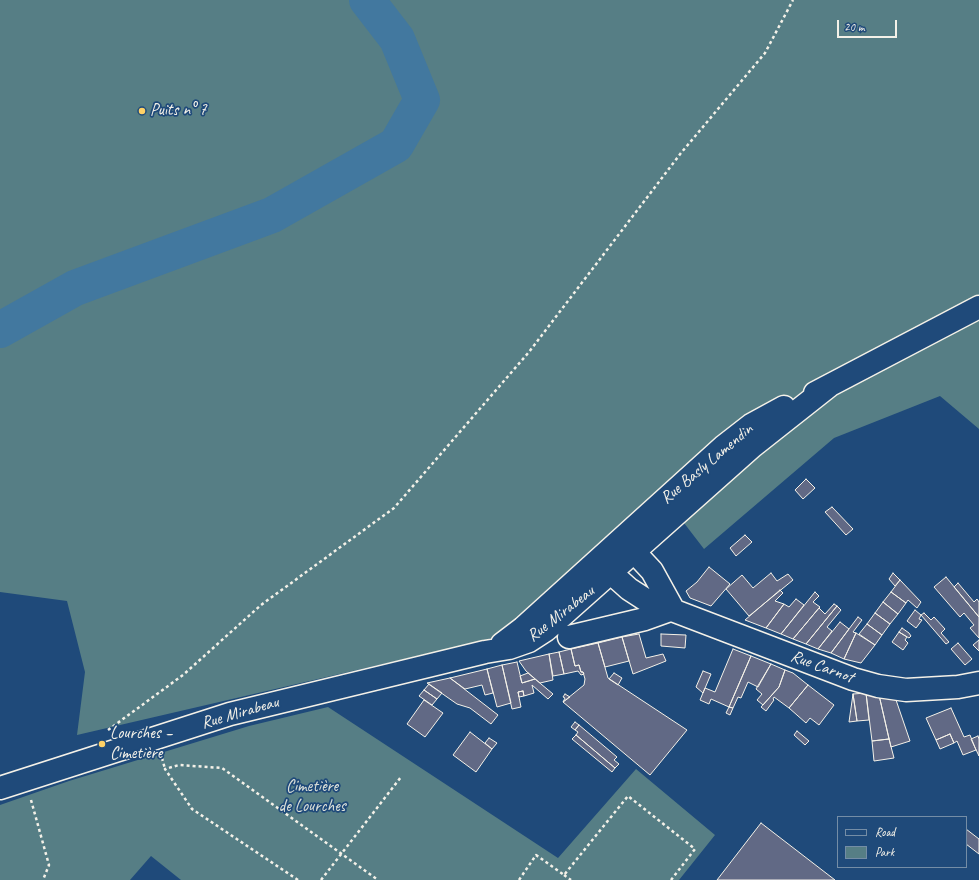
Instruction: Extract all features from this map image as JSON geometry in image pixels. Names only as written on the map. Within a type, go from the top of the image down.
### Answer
[{"type":"street","name":"Rue Basly Lamendin","points":[[604,567],[628,544],[829,386],[979,307]]},
{"type":"street","points":[[569,637],[645,619],[673,609],[652,571],[628,544]]},
{"type":"street","name":"Rue Carnot","points":[[604,567],[641,597],[866,683],[914,690],[958,687],[979,683]]},
{"type":"street","name":"Rue Mirabeau","points":[[0,788],[238,712],[484,652],[498,646],[515,634],[604,567]]},
{"type":"path","points":[[103,734],[183,675],[261,605],[394,508],[529,352],[681,153],[765,53],[793,0]]},
{"type":"path","points":[[298,880],[192,809],[165,769],[179,765],[222,768],[378,880]]},
{"type":"path","points":[[42,880],[49,865],[31,799],[54,770]]},
{"type":"path","points":[[321,880],[401,777]]},
{"type":"path","points":[[564,875],[628,796],[695,849],[671,880]]},
{"type":"path","points":[[518,880],[536,855],[571,880]]},
{"type":"green space","points":[[0,0],[979,0],[979,429],[940,396],[834,438],[704,549],[684,523],[599,595],[577,610],[482,641],[77,735],[85,672],[67,601],[0,592]]},
{"type":"green space","name":"Cimetière de Lourches","points":[[328,707],[558,858],[636,769],[715,835],[679,880],[181,880],[151,856],[130,880],[0,880],[0,805],[69,781],[249,726]]},
{"type":"building","points":[[806,479],[815,488],[803,499],[795,490]]},
{"type":"building","points":[[832,507],[853,529],[846,535],[825,512]]},
{"type":"building","points":[[745,535],[752,542],[736,556],[730,548]]},
{"type":"building","points":[[709,567],[730,584],[711,606],[690,598],[686,591],[697,582]]},
{"type":"building","points":[[771,573],[777,581],[788,574],[793,580],[749,616],[726,589],[742,575],[753,588]]},
{"type":"building","points":[[893,573],[900,580],[895,586],[889,579]]},
{"type":"building","points":[[946,577],[979,617],[979,638],[970,628],[974,625],[964,613],[960,617],[934,587]]},
{"type":"building","points":[[900,580],[921,602],[917,608],[908,600],[906,603],[891,592]]},
{"type":"building","points":[[958,583],[974,602],[977,599],[979,602],[979,617],[954,587]]},
{"type":"building","points":[[780,590],[783,593],[775,601],[784,604],[766,628],[745,620]]},
{"type":"building","points":[[815,592],[819,596],[813,602],[820,607],[793,639],[781,634]]},
{"type":"building","points":[[891,592],[906,603],[898,614],[883,602]]},
{"type":"building","points":[[796,599],[804,605],[781,634],[766,628],[784,604],[789,607]]},
{"type":"building","points":[[883,602],[898,614],[890,624],[875,613]]},
{"type":"building","points":[[834,604],[837,606],[806,644],[793,639],[819,608],[825,614]]},
{"type":"building","points":[[837,606],[841,610],[827,627],[832,631],[818,649],[806,644]]},
{"type":"building","points":[[915,610],[921,615],[919,619],[922,620],[916,628],[907,621]]},
{"type":"building","points":[[875,613],[890,624],[882,635],[867,624]]},
{"type":"building","points":[[924,613],[931,620],[934,617],[945,629],[941,633],[949,642],[946,644],[921,615]]},
{"type":"building","points":[[858,617],[862,620],[853,632],[856,633],[844,659],[831,653]]},
{"type":"building","points":[[840,622],[849,629],[831,653],[818,649]]},
{"type":"building","points":[[867,624],[882,635],[875,645],[859,634]]},
{"type":"building","points":[[902,628],[909,633],[911,636],[909,638],[899,632]]},
{"type":"building","points":[[899,632],[907,637],[905,640],[908,643],[903,650],[892,642]]},
{"type":"building","points":[[856,633],[875,645],[861,663],[844,659]]},
{"type":"building","points":[[639,634],[646,658],[663,654],[666,661],[633,674],[622,637]]},
{"type":"building","points":[[661,634],[686,635],[685,648],[661,646]]},
{"type":"building","points":[[622,637],[629,661],[605,667],[598,643]]},
{"type":"building","points":[[979,640],[979,651],[973,645]]},
{"type":"building","points":[[598,643],[608,678],[687,730],[650,775],[563,702],[584,685],[585,679],[579,665],[575,666],[571,649]]},
{"type":"building","points":[[958,643],[972,659],[965,665],[951,649]]},
{"type":"building","points":[[571,649],[575,666],[579,665],[581,672],[584,674],[581,675],[578,671],[564,674],[559,652]]},
{"type":"building","points":[[733,649],[751,656],[729,707],[711,699],[709,704],[700,700],[705,688],[715,692]]},
{"type":"building","points":[[559,652],[564,674],[553,676],[549,654]]},
{"type":"building","points":[[549,654],[553,680],[540,683],[526,671],[519,661]]},
{"type":"building","points":[[751,656],[771,664],[758,687],[748,682],[741,698],[738,697],[733,708],[729,707]]},
{"type":"building","points":[[517,662],[522,683],[535,679],[553,694],[548,699],[532,685],[534,693],[524,696],[523,691],[518,692],[521,707],[512,709],[502,665]]},
{"type":"building","points":[[771,664],[785,670],[779,687],[763,705],[757,700],[762,694],[756,689]]},
{"type":"building","points":[[502,665],[511,703],[497,707],[487,669]]},
{"type":"building","points":[[487,669],[493,693],[485,695],[482,685],[465,689],[450,678]]},
{"type":"building","points":[[785,670],[793,673],[808,685],[789,708],[774,697],[774,700],[766,711],[761,707],[779,687]]},
{"type":"building","points":[[703,671],[711,674],[703,693],[696,687]]},
{"type":"building","points":[[528,673],[535,679],[522,683],[520,676]]},
{"type":"building","points":[[614,673],[622,678],[618,685],[609,679]]},
{"type":"building","points":[[450,678],[498,715],[491,724],[470,708],[457,704],[427,683]]},
{"type":"building","points":[[429,684],[442,693],[437,699],[424,690]]},
{"type":"building","points":[[808,685],[834,705],[819,725],[810,718],[806,723],[789,708]]},
{"type":"building","points":[[424,690],[437,699],[432,705],[419,696]]},
{"type":"building","points":[[523,691],[524,696],[519,697],[518,692]]},
{"type":"building","points":[[866,693],[879,695],[889,739],[872,741]]},
{"type":"building","points":[[866,693],[869,720],[857,721],[853,694]]},
{"type":"building","points":[[565,694],[570,697],[563,702],[565,698],[563,697]]},
{"type":"building","points":[[853,694],[857,721],[849,722]]},
{"type":"building","points":[[879,695],[895,697],[910,741],[891,747]]},
{"type":"building","points":[[424,700],[443,713],[425,737],[407,724]]},
{"type":"building","points":[[729,707],[733,708],[730,715],[726,713]]},
{"type":"building","points":[[951,708],[964,737],[970,735],[976,750],[963,755],[957,741],[954,743],[950,734],[936,740],[926,718]]},
{"type":"building","points":[[575,722],[579,725],[575,730],[571,727]]},
{"type":"building","points":[[579,725],[617,757],[614,760],[619,764],[615,768],[576,735],[578,732],[575,730]]},
{"type":"building","points":[[797,731],[809,741],[805,745],[794,735]]},
{"type":"building","points":[[470,732],[492,749],[476,772],[453,755]]},
{"type":"building","points":[[950,734],[954,743],[940,749],[936,740]]},
{"type":"building","points":[[576,735],[615,768],[612,772],[572,739]]},
{"type":"building","points":[[978,736],[979,739],[979,756],[971,739]]},
{"type":"building","points":[[489,738],[497,743],[492,749],[485,743]]},
{"type":"building","points":[[889,739],[894,758],[874,761],[872,741]]},
{"type":"building","points":[[761,823],[835,880],[717,880]]},
{"type":"building","points":[[967,830],[979,839],[979,854],[967,845]]},
{"type":"waterway","points":[[0,330],[75,288],[272,215],[396,145],[422,100],[397,39],[367,0]]},
{"type":"place","name":"Puits n° 7","points":[[142,111]]},
{"type":"place","name":"Lourches – Cimetière","points":[[102,744]]}]
